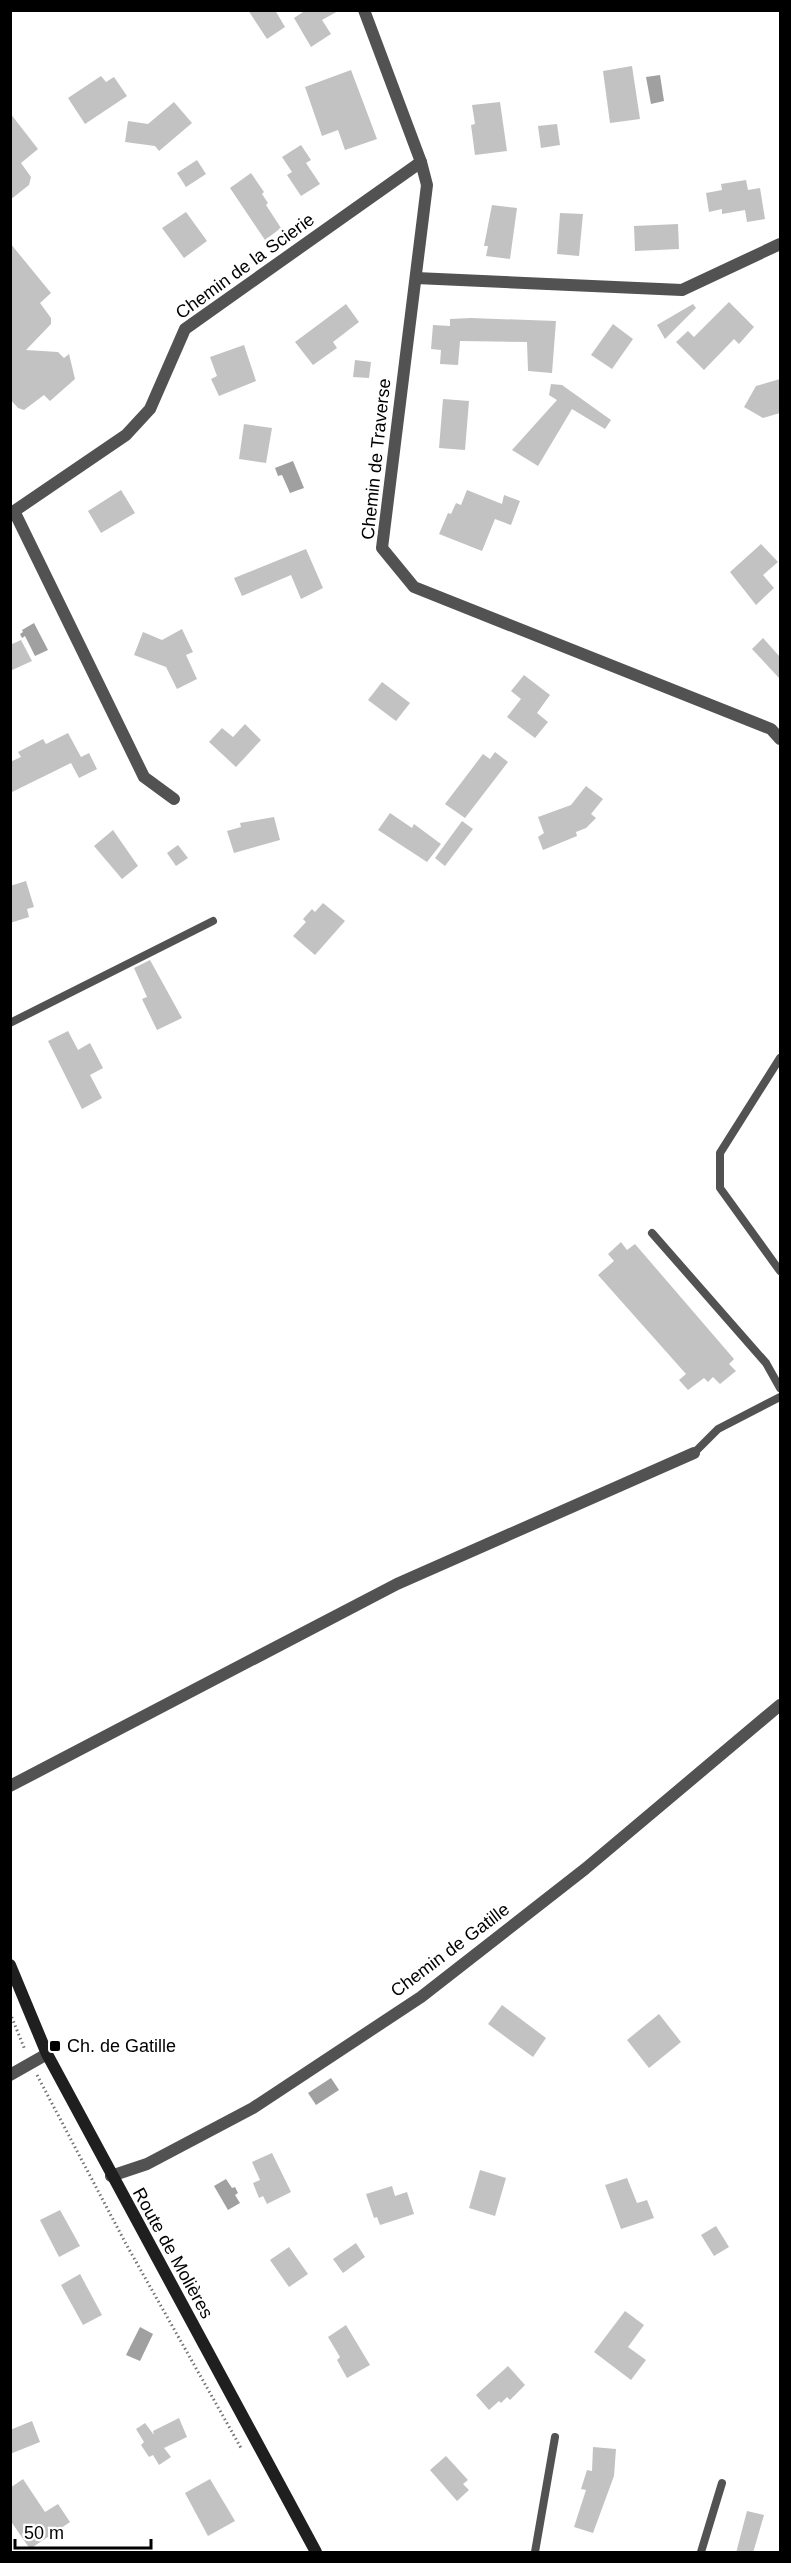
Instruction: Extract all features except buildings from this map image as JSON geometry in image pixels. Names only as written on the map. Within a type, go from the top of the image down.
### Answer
[{"type":"main road","name":"Route de Molières","points":[[10,1965],[47,2055],[316,2553]]},
{"type":"street","name":"Chemin de Traverse","points":[[364,10],[421,162],[427,185],[382,548],[414,587],[771,729],[780,739]]},
{"type":"street","name":"Chemin de la Scierie","points":[[12,513],[126,435],[150,409],[185,329],[421,162]]},
{"type":"street","points":[[416,278],[682,290],[780,244]]},
{"type":"street","points":[[12,513],[144,777],[174,799]]},
{"type":"street","points":[[10,1786],[397,1584],[694,1453]]},
{"type":"street","name":"Chemin de Gatille","points":[[111,2176],[147,2164],[253,2108],[421,1997],[585,1869],[780,1705]]},
{"type":"street","points":[[10,2075],[47,2055]]},
{"type":"lane","points":[[10,1023],[213,921]]},
{"type":"lane","points":[[780,1058],[720,1153],[720,1188],[780,1271]]},
{"type":"lane","points":[[652,1233],[766,1363],[780,1388]]},
{"type":"lane","points":[[694,1453],[717,1429],[780,1396]]},
{"type":"lane","points":[[535,2553],[555,2437]]},
{"type":"lane","points":[[701,2553],[722,2483]]},
{"type":"path","points":[[10,2013],[30,2063],[126,2244],[245,2455]]},
{"type":"shaded area","points":[[660,75],[664,101],[651,104],[646,77]]},
{"type":"shaded area","points":[[293,461],[304,488],[290,493],[282,475],[278,476],[275,468]]},
{"type":"shaded area","points":[[34,623],[48,650],[35,656],[25,636],[22,638],[20,634],[22,630]]},
{"type":"shaded area","points":[[331,2078],[339,2090],[316,2105],[308,2093]]},
{"type":"shaded area","points":[[226,2179],[232,2188],[235,2187],[238,2193],[235,2195],[240,2203],[228,2210],[214,2186]]},
{"type":"shaded area","points":[[140,2327],[153,2334],[140,2361],[126,2355]]},
{"type":"place","name":"Ch. de Gatille","points":[[55,2046]]}]
